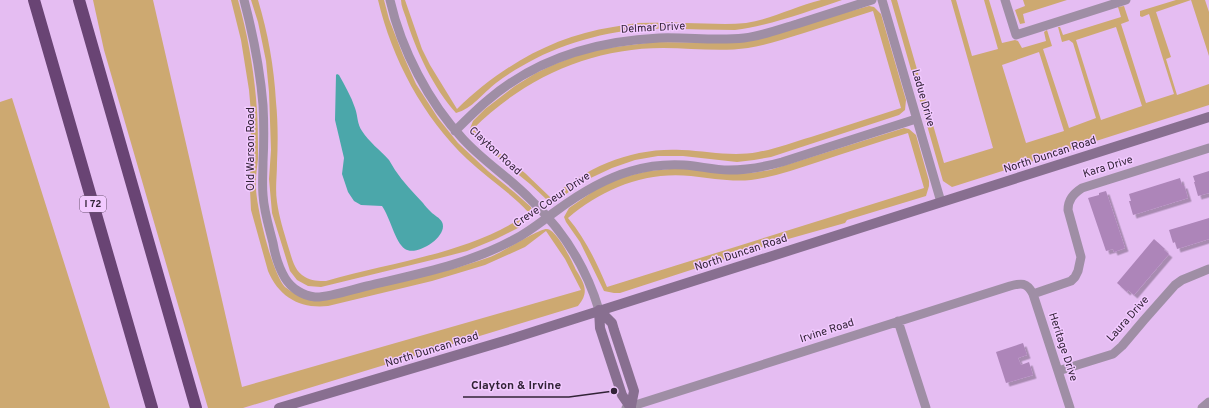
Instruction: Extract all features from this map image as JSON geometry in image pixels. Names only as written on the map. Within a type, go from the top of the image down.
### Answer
[{"type":"highway","name":"I 72","points":[[34,0],[152,408]]},
{"type":"highway","points":[[79,0],[196,408]]},
{"type":"main road","name":"North Duncan Road","points":[[279,408],[506,340],[1209,117]]},
{"type":"main road","points":[[599,310],[612,323],[634,391],[629,408]]},
{"type":"street","name":"Old Warson Road","points":[[244,0],[259,68],[263,106],[263,193],[265,213],[274,249],[283,275],[287,282],[297,291]]},
{"type":"street","name":"Clayton Road","points":[[390,0],[399,29],[413,64],[440,112],[455,131],[483,159],[531,199],[548,217],[573,251],[588,279],[599,310]]},
{"type":"street","name":"Delmar Drive","points":[[455,131],[489,99],[511,83],[541,65],[583,49],[607,43],[661,38],[746,38],[767,33],[872,0]]},
{"type":"street","name":"Ladue Drive","points":[[882,0],[940,202]]},
{"type":"street","points":[[1005,0],[1016,35],[1126,0]]},
{"type":"street","name":"Creve Coeur Drive","points":[[297,291],[313,297],[320,297],[435,269],[489,252],[530,231],[569,201],[595,185],[632,170],[650,166],[670,165],[727,170],[746,170],[782,162],[916,119]]},
{"type":"street","name":"Kara Drive","points":[[1033,294],[1071,281],[1075,277],[1081,256],[1068,210],[1068,205],[1071,197],[1076,192],[1082,188],[1209,148]]},
{"type":"street","name":"Laura Drive","points":[[1058,371],[1113,354],[1122,346],[1175,285],[1182,280],[1209,269]]},
{"type":"street","name":"Irvine Road","points":[[629,408],[1018,284],[1029,287],[1033,294]]},
{"type":"street","name":"Heritage Drive","points":[[1033,294],[1070,408]]},
{"type":"street","points":[[898,321],[926,408]]},
{"type":"street","points":[[1202,408],[1209,402]]},
{"type":"shaded area","points":[[93,0],[153,0],[242,387],[581,290],[565,259],[546,231],[525,247],[485,265],[432,281],[328,306],[300,303],[284,294],[278,288],[268,271],[251,210],[251,113],[249,90],[241,40],[231,0],[238,0],[247,36],[253,73],[258,121],[256,185],[259,211],[270,255],[280,280],[285,287],[306,299],[445,271],[490,257],[537,232],[547,229],[560,240],[583,283],[585,292],[582,301],[578,306],[243,408],[208,408],[104,50]]},
{"type":"shaded area","points":[[251,0],[258,0],[268,38],[274,76],[277,110],[278,148],[276,197],[278,208],[292,260],[301,274],[312,280],[326,281],[431,255],[482,238],[506,227],[529,213],[515,199],[467,159],[436,125],[411,86],[401,65],[384,22],[378,0],[384,0],[389,19],[416,84],[438,118],[458,143],[488,171],[531,207],[533,214],[518,228],[467,251],[321,287],[308,286],[297,280],[290,271],[272,213],[269,179],[271,150],[269,92],[266,61],[258,22]]},
{"type":"shaded area","points":[[401,0],[405,0],[422,49],[430,65],[457,109],[509,67],[549,46],[591,31],[637,23],[746,23],[765,19],[821,0],[842,0],[789,18],[748,28],[735,30],[633,30],[583,40],[536,58],[496,83],[467,108],[456,113],[440,92],[426,68],[410,30]]},
{"type":"shaded area","points":[[891,0],[897,0],[944,163],[993,148],[951,0],[956,0],[972,56],[998,49],[984,0],[989,0],[1002,43],[1015,40],[1018,41],[1022,48],[1046,41],[1044,32],[1047,30],[1052,46],[1043,49],[1069,128],[1096,118],[1073,43],[1069,40],[1062,42],[1058,27],[1060,27],[1063,35],[1121,17],[1118,7],[1124,6],[1129,21],[1121,24],[1146,103],[1174,94],[1149,14],[1142,17],[1140,16],[1140,11],[1176,0],[1191,0],[1156,12],[1171,57],[1166,59],[1177,95],[1209,84],[1209,105],[952,187],[943,181]],"holes":[[[1116,27],[1142,106],[1101,120],[1076,40]],[[1039,52],[1064,131],[1026,143],[1002,65]]]},
{"type":"shaded area","points":[[1023,0],[1067,0],[1023,14],[1025,23],[1020,24],[1015,10],[1025,6]]},
{"type":"shaded area","points":[[1191,0],[1205,0],[1209,12],[1209,56]]},
{"type":"shaded area","points":[[869,6],[874,7],[881,14],[906,100],[905,110],[899,115],[771,157],[737,162],[683,156],[658,156],[635,160],[612,168],[580,183],[560,199],[551,202],[469,131],[473,121],[485,109],[515,86],[536,73],[578,55],[600,49],[654,42],[734,43]],"holes":[[[873,11],[901,108],[758,152],[729,154],[664,150],[629,155],[596,168],[580,177],[551,198],[525,173],[490,146],[473,129],[514,95],[560,69],[585,60],[610,53],[636,49],[663,48],[727,50],[748,48],[783,40]]]},
{"type":"shaded area","points":[[337,74],[339,75],[352,99],[360,128],[371,142],[389,160],[408,187],[442,222],[443,228],[437,239],[424,248],[410,251],[405,249],[398,241],[388,216],[382,206],[361,205],[354,201],[348,192],[342,174],[344,158],[335,120]]},
{"type":"shaded area","points":[[12,98],[110,408],[0,408],[0,102]]},
{"type":"shaded area","points":[[904,128],[909,129],[916,135],[929,181],[929,186],[926,196],[847,220],[845,223],[774,243],[620,293],[604,291],[580,242],[564,217],[569,208],[598,188],[620,178],[648,171],[681,168],[730,174],[770,170]],"holes":[[[908,133],[924,188],[607,287],[590,251],[568,218],[595,198],[625,184],[641,179],[674,175],[721,180],[760,179],[777,175]]]},
{"type":"building","points":[[1209,171],[1209,193],[1198,196],[1193,176]]},
{"type":"building","points":[[1180,178],[1188,198],[1133,215],[1129,201],[1131,201],[1129,194]]},
{"type":"building","points":[[1106,191],[1125,248],[1114,252],[1113,249],[1106,251],[1088,198]]},
{"type":"building","points":[[1209,218],[1209,239],[1177,249],[1175,242],[1173,243],[1169,230]]},
{"type":"building","points":[[1154,239],[1169,254],[1134,295],[1128,290],[1127,292],[1117,283]]},
{"type":"building","points":[[1023,343],[1027,355],[1018,358],[1021,365],[1029,362],[1033,375],[1006,383],[996,352]]},
{"type":"place","name":"Clayton & Irvine","points":[[614,391]]}]
